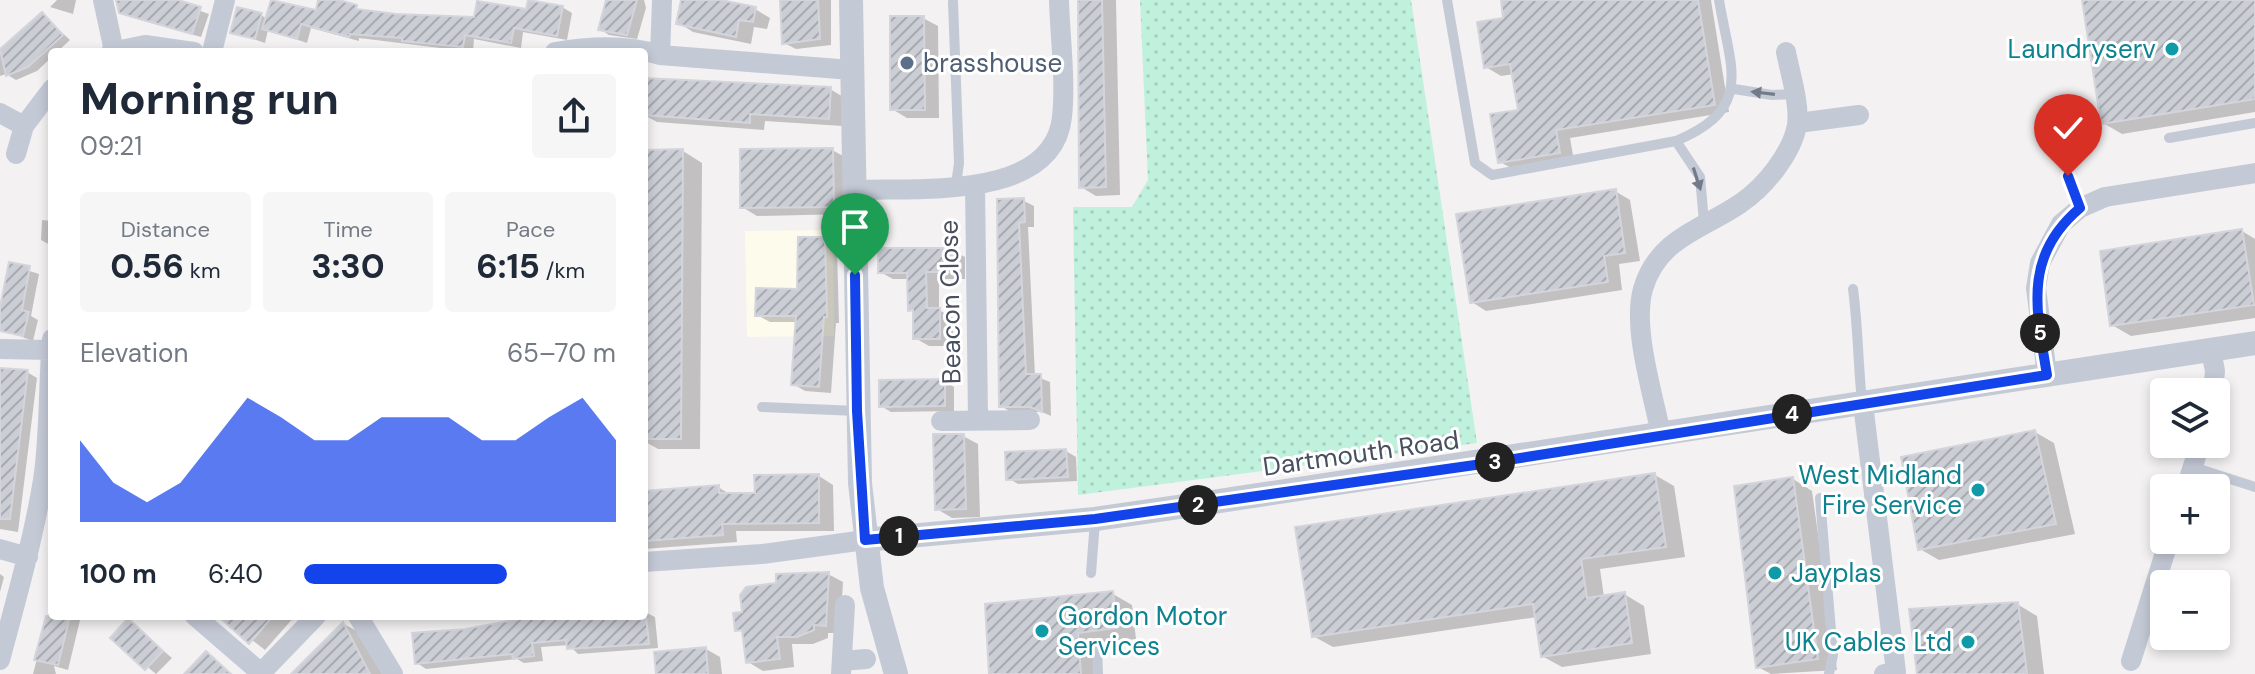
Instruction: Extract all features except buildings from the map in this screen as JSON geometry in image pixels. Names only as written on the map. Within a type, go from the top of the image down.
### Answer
[{"type":"street","points":[[103,0],[111,48]]},
{"type":"street","points":[[213,48],[225,0]]},
{"type":"street","points":[[660,55],[662,0]]},
{"type":"street","points":[[851,0],[857,411],[865,540],[875,600],[896,674]]},
{"type":"street","points":[[854,190],[966,185],[1003,180],[1039,161],[1055,141],[1062,118],[1059,0]]},
{"type":"street","points":[[128,48],[145,45],[166,48]]},
{"type":"street","points":[[648,51],[660,55],[852,70]]},
{"type":"street","points":[[1661,434],[1640,320],[1643,289],[1656,262],[1678,239],[1742,203],[1774,171],[1789,148],[1798,123],[1786,52]]},
{"type":"street","points":[[16,154],[24,126],[48,94]]},
{"type":"street","points":[[0,113],[24,126]]},
{"type":"street","points":[[1798,123],[1859,115]]},
{"type":"street","points":[[2047,375],[2036,288],[2040,263],[2061,224],[2080,208],[2105,197],[2255,173]]},
{"type":"street","name":"Beacon Close","points":[[966,185],[978,419]]},
{"type":"street","name":"Dartmouth Road","points":[[865,540],[1095,519],[1482,464],[2255,343]]},
{"type":"street","points":[[0,349],[48,350]]},
{"type":"street","points":[[2211,351],[2214,378]]},
{"type":"street","points":[[1863,404],[1892,673]]},
{"type":"street","name":"Beacon Close","points":[[941,421],[1030,420]]},
{"type":"street","points":[[0,660],[28,557],[48,434]]},
{"type":"street","points":[[2191,474],[2196,458]]},
{"type":"street","points":[[648,562],[762,554],[865,540]]},
{"type":"street","points":[[0,549],[28,557]]},
{"type":"street","points":[[2129,668],[2165,554]]},
{"type":"street","points":[[845,605],[841,667],[866,659]]},
{"type":"street","points":[[200,620],[261,674],[312,620]]},
{"type":"street","points":[[360,620],[393,674]]},
{"type":"lane","points":[[1447,0],[1475,163],[1492,175],[1676,141],[1699,132],[1712,121],[1734,89],[1719,0]]},
{"type":"lane","points":[[953,2],[959,163],[966,185]]},
{"type":"lane","points":[[1734,89],[1772,95],[1793,94]]},
{"type":"lane","points":[[2169,138],[2255,123]]},
{"type":"lane","points":[[2057,124],[2068,176],[2080,208]]},
{"type":"lane","points":[[1676,141],[1700,177],[1704,222]]},
{"type":"lane","points":[[1853,289],[1860,338],[1857,355],[1863,404]]},
{"type":"lane","points":[[762,407],[857,411]]},
{"type":"lane","points":[[2193,467],[2255,487]]},
{"type":"lane","points":[[1820,498],[1833,655],[1829,674]]},
{"type":"lane","points":[[1091,573],[1095,519]]},
{"type":"lane","points":[[1097,646],[1098,674]]},
{"type":"shaded area","points":[[833,230],[834,336],[747,337],[745,231]]},
{"type":"green space","points":[[1140,0],[1411,0],[1477,443],[1078,495],[1073,207],[1132,207],[1148,180]]},
{"type":"place","name":"Laundryserv","points":[[2172,49]]},
{"type":"place","name":"brasshouse","points":[[907,63]]},
{"type":"place","name":"West Midland Fire Service","points":[[1978,490]]},
{"type":"place","name":"Jayplas","points":[[1775,573]]},
{"type":"place","name":"Gordon Motor Services","points":[[1042,631]]},
{"type":"place","name":"UK Cables Ltd","points":[[1968,642]]},
{"type":"route","points":[[855,275],[859,468],[865,540],[1095,519],[1482,464],[2047,375],[2036,288],[2040,263],[2048,245],[2061,224],[2080,208],[2068,176]]}]
